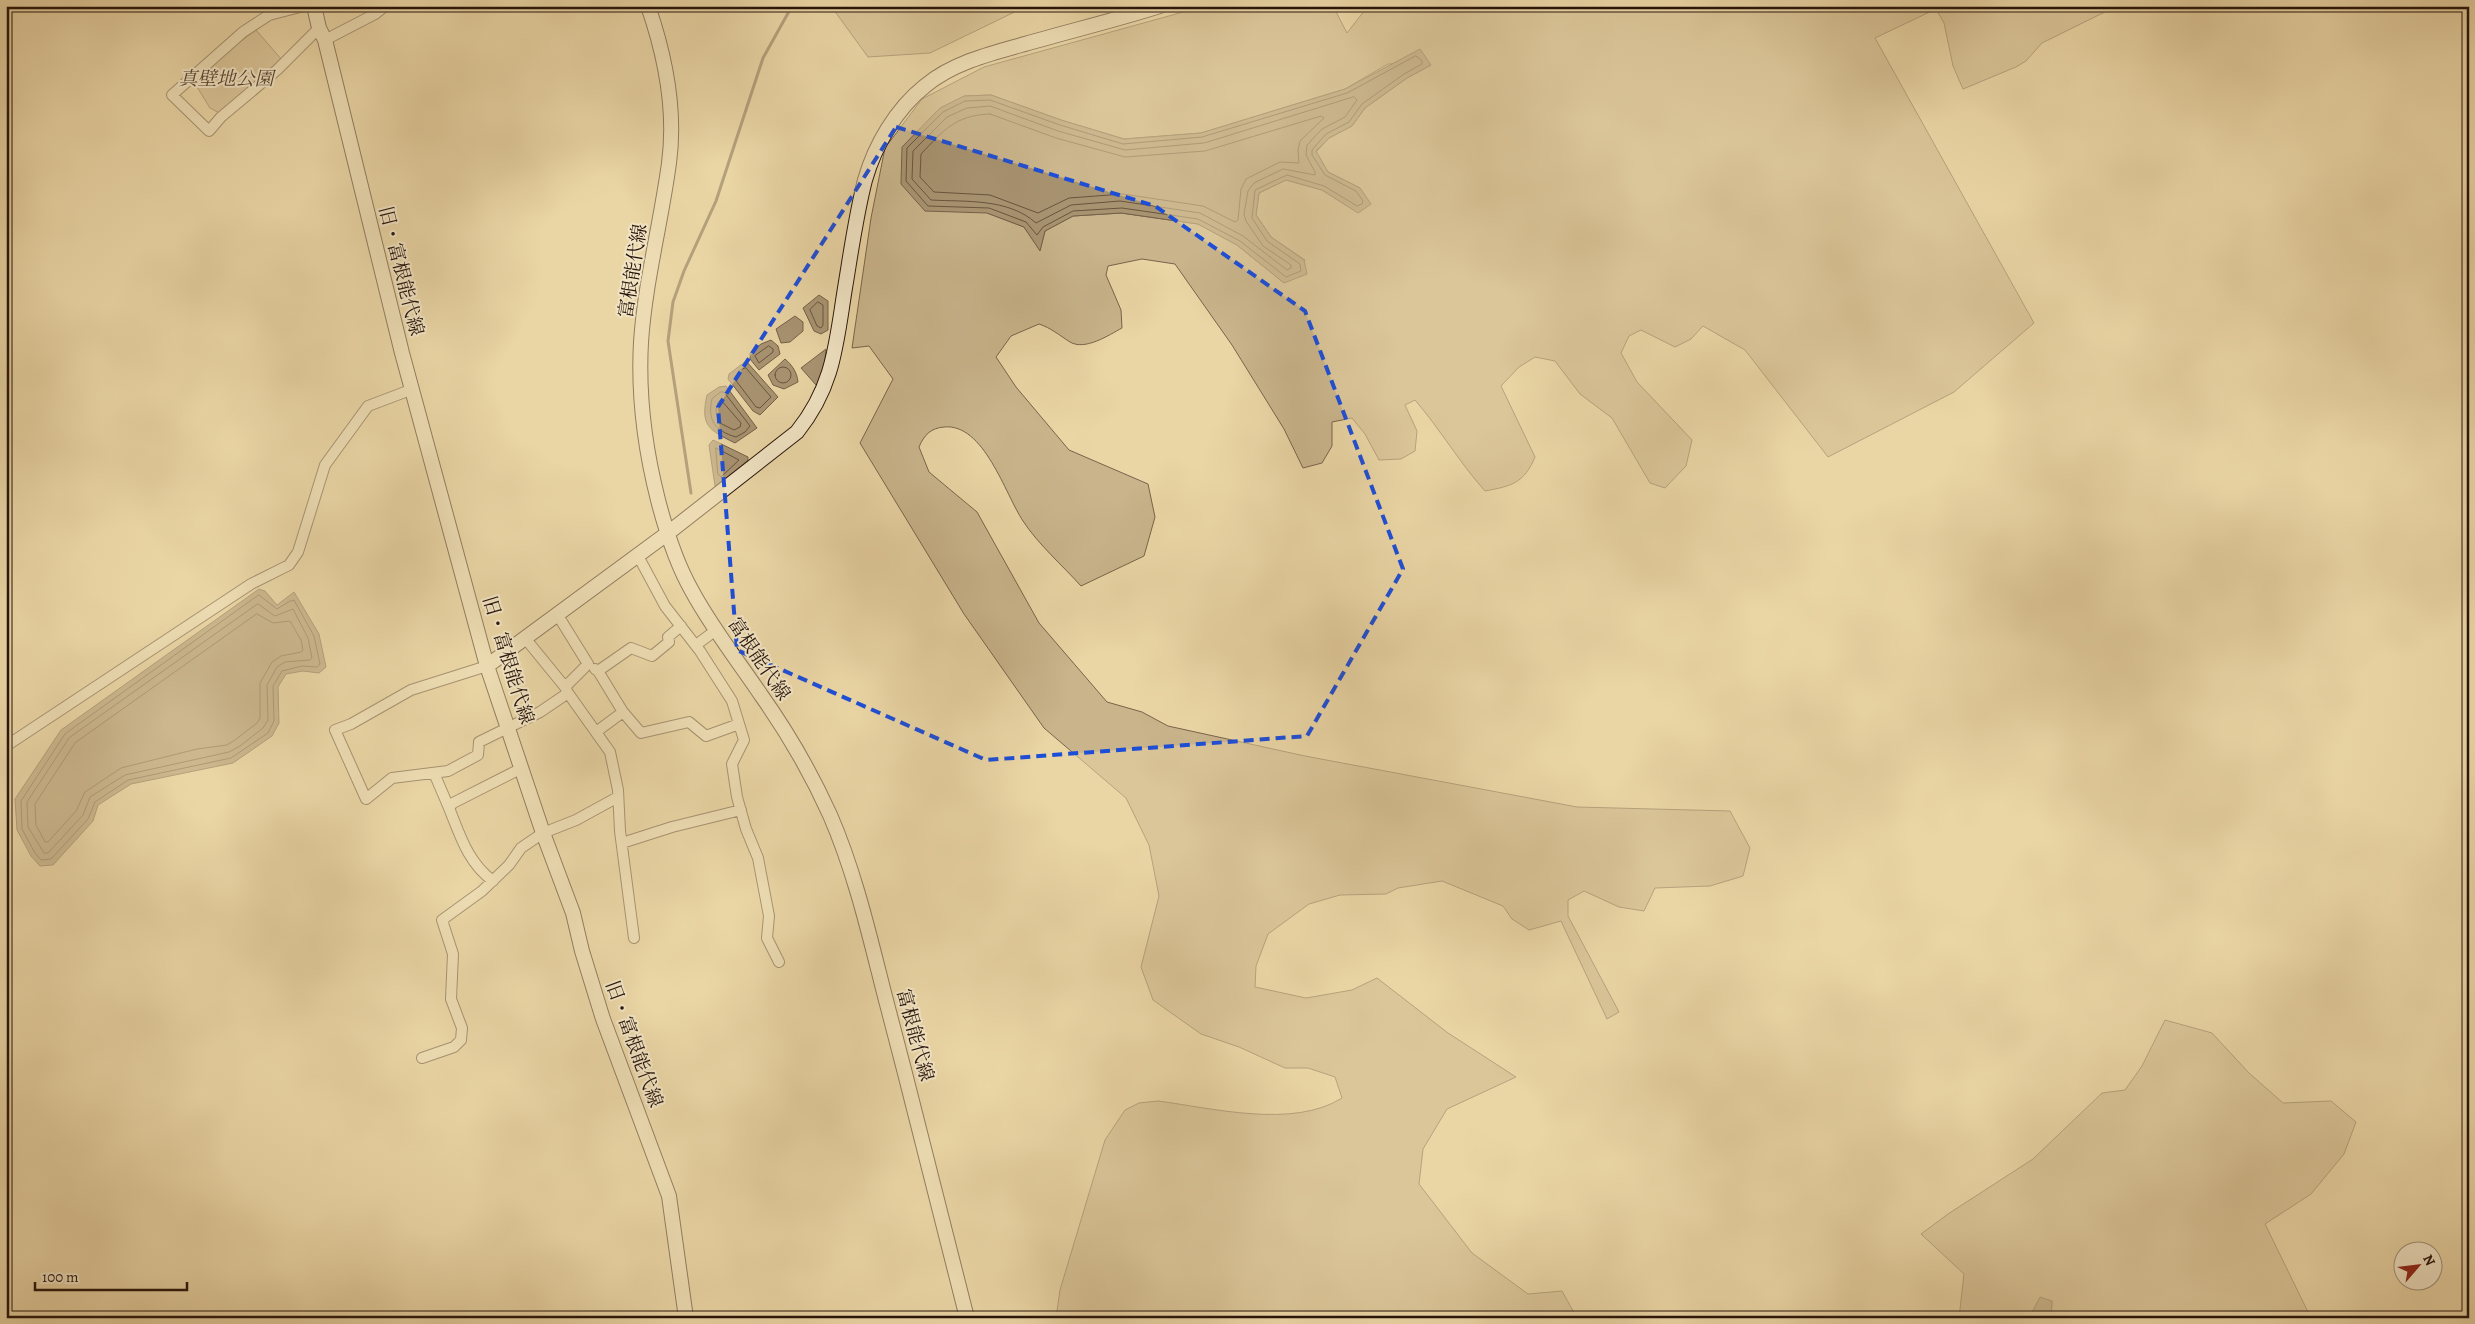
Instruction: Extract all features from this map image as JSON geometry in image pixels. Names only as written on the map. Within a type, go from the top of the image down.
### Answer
[{"type":"street","points":[[304,6],[269,15],[243,32],[172,95],[209,131],[221,117],[277,70],[319,28]]},
{"type":"street","name":"旧・富根能代線","points":[[314,6],[319,28],[325,40],[402,352],[487,666],[543,833],[573,913],[582,951],[603,1020],[669,1196],[686,1318]]},
{"type":"street","points":[[325,40],[375,14],[385,6]]},
{"type":"street","name":"富根能代線","points":[[648,6],[661,47],[670,116],[669,160],[645,304],[641,342],[641,391],[646,447],[668,533],[691,590],[762,696],[814,779],[844,847],[920,1131],[967,1318]]},
{"type":"street","points":[[588,664],[566,690],[540,712],[479,742],[478,755],[448,771],[392,778],[366,799],[335,730],[351,724],[411,690],[487,666],[668,533],[797,432],[812,413],[832,367],[850,256],[866,179],[881,142],[896,116],[926,85],[958,67],[993,53],[1160,6]]},
{"type":"street","points":[[6,746],[251,584],[289,565],[298,552],[325,465],[368,406],[413,388]]},
{"type":"street","points":[[637,554],[665,606],[696,645],[732,701],[744,740],[732,764],[741,810],[758,858],[769,916],[767,938],[779,962]]},
{"type":"street","points":[[557,614],[588,664],[598,672],[623,712],[641,733],[690,722],[706,736],[739,724]]},
{"type":"street","points":[[598,672],[631,648],[652,656],[668,642],[668,637],[681,626]]},
{"type":"street","points":[[696,645],[716,630]]},
{"type":"street","points":[[525,638],[566,690],[610,752],[618,797],[634,938]]},
{"type":"street","points":[[596,732],[623,712]]},
{"type":"street","points":[[449,808],[453,802],[522,768]]},
{"type":"street","points":[[434,773],[464,847],[480,871],[493,881]]},
{"type":"street","points":[[422,1058],[454,1047],[461,1040],[462,1028],[451,1000],[453,954],[442,920],[493,881],[521,848],[543,833],[576,820],[618,797]]},
{"type":"street","points":[[622,843],[688,822],[741,810]]},
{"type":"highlighted area","points":[[896,127],[1155,206],[1305,311],[1403,569],[1307,736],[986,760],[737,650],[718,407]]},
{"type":"green space","points":[[831,6],[1027,6],[930,53],[868,57]]},
{"type":"green space","points":[[1205,6],[1333,6],[1347,33],[1368,6],[2117,6],[2042,43],[2026,61],[2016,67],[1963,89],[1953,66],[1944,23],[1936,9],[1875,38],[2034,323],[1954,392],[1828,457],[1745,350],[1703,326],[1691,339],[1675,347],[1641,330],[1629,336],[1621,353],[1637,382],[1692,440],[1686,466],[1665,488],[1650,483],[1612,418],[1580,394],[1555,361],[1535,357],[1519,367],[1501,386],[1535,457],[1526,473],[1510,485],[1485,491],[1415,400],[1405,405],[1417,431],[1415,451],[1401,459],[1379,460],[1365,434],[1352,418],[1332,422],[1332,446],[1322,463],[1303,468],[1284,429],[1232,345],[1175,264],[1142,259],[1108,266],[1106,275],[1121,310],[1122,328],[1104,338],[1083,345],[1070,342],[1039,324],[1011,336],[996,357],[1016,387],[1069,450],[1148,484],[1155,517],[1144,556],[1081,586],[1029,530],[992,462],[971,436],[958,429],[939,428],[928,433],[919,447],[929,472],[977,512],[1039,623],[1107,702],[1142,712],[1168,726],[1305,756],[1577,807],[1730,811],[1750,848],[1743,876],[1710,886],[1655,888],[1644,911],[1619,907],[1584,891],[1568,900],[1568,916],[1619,1012],[1607,1019],[1561,921],[1529,930],[1512,919],[1503,906],[1442,881],[1398,888],[1386,894],[1340,895],[1309,904],[1268,934],[1256,966],[1255,987],[1306,998],[1352,990],[1377,978],[1448,1033],[1516,1077],[1447,1109],[1423,1149],[1419,1184],[1472,1253],[1528,1294],[1562,1291],[1577,1318],[1056,1318],[1060,1290],[1105,1140],[1125,1110],[1139,1103],[1158,1101],[1252,1114],[1300,1113],[1322,1107],[1342,1098],[1335,1077],[1308,1068],[1285,1068],[1239,1047],[1201,1034],[1153,1000],[1141,967],[1159,896],[1149,845],[1126,798],[1044,728],[964,614],[860,443],[893,379],[869,346],[852,348],[871,218],[885,148],[922,99],[984,67]],"holes":[[[1388,64],[1431,65],[1407,78],[1365,108],[1352,126],[1329,138],[1316,152],[1328,172],[1360,188],[1370,204],[1358,212],[1322,190],[1286,180],[1259,193],[1256,215],[1271,237],[1305,260],[1284,283],[1237,245],[1198,224],[1121,213],[1073,216],[1045,231],[1040,250],[1024,227],[987,213],[964,96],[991,95],[1061,120],[1124,139],[1201,133],[1345,89]]]},
{"type":"green space","name":"真壁地公園","points":[[256,30],[282,60],[221,114],[210,108],[197,87],[201,70]]},
{"type":"green space","points":[[2165,1020],[2212,1033],[2249,1073],[2283,1103],[2331,1101],[2356,1122],[2344,1154],[2311,1194],[2265,1224],[2311,1318],[2051,1318],[2052,1301],[2029,1315],[2029,1318],[1959,1318],[1964,1274],[1921,1234],[1948,1214],[2033,1159],[2102,1093],[2125,1090],[2142,1066]]},
{"type":"water","points":[[1420,49],[1431,65],[1407,78],[1365,108],[1352,126],[1329,138],[1316,151],[1328,172],[1360,188],[1371,204],[1358,213],[1322,190],[1286,180],[1259,193],[1256,215],[1271,237],[1304,260],[1307,274],[1284,283],[1237,245],[1198,224],[1121,213],[1073,216],[1045,231],[1040,251],[1024,227],[987,213],[925,211],[901,184],[902,147],[940,108],[964,96],[991,95],[1061,120],[1124,139],[1201,133],[1345,89]]},
{"type":"water","points":[[819,295],[828,301],[828,330],[821,334],[814,331],[803,308]]},
{"type":"water","points":[[795,316],[803,322],[803,331],[790,342],[781,343],[776,329]]},
{"type":"water","points":[[771,340],[778,346],[780,354],[759,370],[750,359],[750,353],[761,344]]},
{"type":"water","points":[[826,349],[823,379],[816,385],[801,368]]},
{"type":"water","points":[[785,359],[794,369],[798,382],[784,389],[773,385],[768,375]]},
{"type":"water","points":[[746,361],[778,397],[760,415],[753,411],[728,379],[729,374]]},
{"type":"water","points":[[726,386],[757,428],[735,443],[713,430],[706,420],[705,414],[707,395],[719,387]]},
{"type":"water","points":[[713,440],[748,457],[748,460],[718,486],[715,486],[709,445]]},
{"type":"water","points":[[259,589],[265,591],[277,605],[294,592],[319,634],[326,667],[319,673],[303,671],[286,674],[278,687],[279,723],[272,736],[233,763],[131,784],[98,805],[93,821],[53,865],[40,866],[31,856],[17,830],[15,799],[61,730]]},
{"type":"water","points":[[2040,1297],[2052,1301],[2051,1318],[2029,1318]]},
{"type":"waterway","points":[[691,493],[668,341],[673,302],[684,271],[716,201],[763,58],[792,6]]}]
